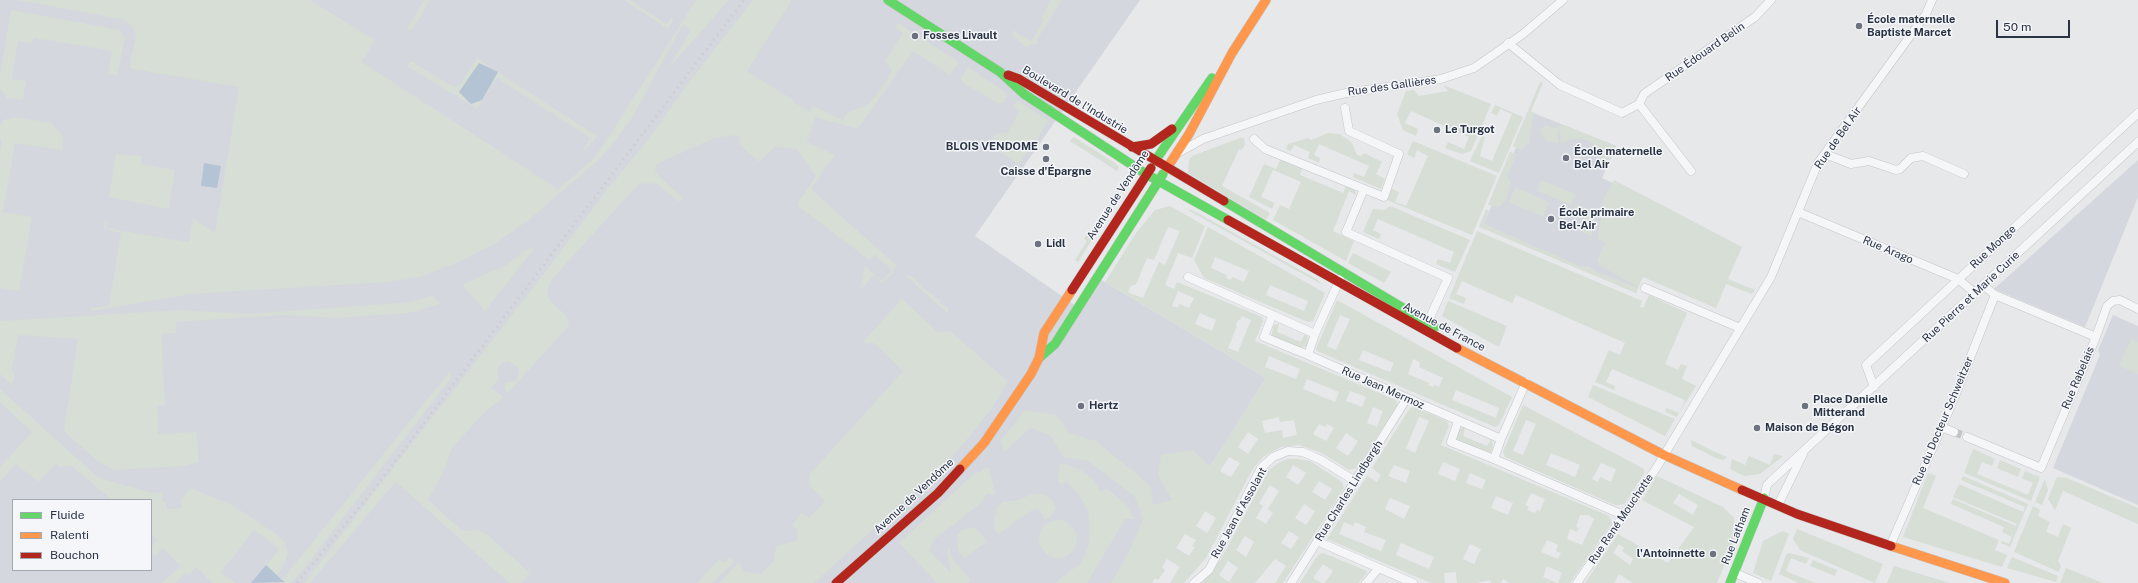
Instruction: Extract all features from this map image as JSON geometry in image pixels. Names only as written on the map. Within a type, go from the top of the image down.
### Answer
[{"type":"main road","points":[[888,0],[1000,72]]},
{"type":"main road","name":"Avenue de Vendôme","points":[[1039,358],[1044,333],[1178,125],[1232,53],[1266,0]]},
{"type":"main road","name":"Avenue de Vendôme","points":[[836,583],[960,472],[984,443],[1006,413],[1039,358],[1055,344],[1189,134],[1232,53]]},
{"type":"main road","name":"Boulevard de l'Industrie","points":[[1000,72],[1019,79],[1167,168]]},
{"type":"main road","name":"Boulevard de l'Industrie","points":[[1000,72],[1024,94],[1127,160],[1146,174]]},
{"type":"main road","points":[[1132,147],[1151,144],[1178,125]]},
{"type":"main road","name":"Avenue de France","points":[[1167,168],[1344,273],[1426,326],[1488,363],[1664,455],[1798,514],[1890,546],[2005,583]]},
{"type":"main road","name":"Avenue de France","points":[[1146,174],[1338,283],[1426,326]]},
{"type":"main road","name":"Rue Latham","points":[[1730,583],[1764,498]]},
{"type":"street","name":"Rue des Gallières","points":[[1176,154],[1203,139],[1316,100],[1346,93],[1415,85],[1447,78],[1474,68],[1523,34],[1563,0]]},
{"type":"street","name":"Rue Édouard Belin","points":[[1508,43],[1560,85],[1622,113],[1639,104],[1644,94],[1755,17],[1771,0]]},
{"type":"street","name":"Rue de Bel Air","points":[[1664,455],[1771,277],[1818,163],[1926,14],[1932,0]]},
{"type":"street","points":[[1639,104],[1691,171]]},
{"type":"street","points":[[1254,139],[1265,149],[1384,197],[1399,154],[1349,132],[1345,108]]},
{"type":"street","name":"Rue Monge","points":[[1874,388],[1866,364],[2138,113]]},
{"type":"street","points":[[1189,134],[1203,139]]},
{"type":"street","name":"Rue Pierre et Marie Curie","points":[[1764,498],[1767,485],[1771,481],[1874,388],[2138,142]]},
{"type":"street","points":[[1825,154],[1851,164],[1869,161],[1896,170],[1900,169],[1911,158],[1923,156],[1964,174]]},
{"type":"street","points":[[1364,189],[1346,232],[1448,278],[1426,326]]},
{"type":"street","name":"Rue Arago","points":[[1798,212],[1958,279],[1975,293]]},
{"type":"street","points":[[1308,355],[1315,334],[1344,273]]},
{"type":"street","points":[[1188,277],[1315,334]]},
{"type":"street","name":"Rue Rabelais","points":[[1967,437],[2041,468],[2096,337],[1995,295],[1983,285]]},
{"type":"street","points":[[1645,288],[1740,328]]},
{"type":"street","name":"Rue du Docteur Schweitzer","points":[[1890,546],[1942,427],[1995,295]]},
{"type":"street","points":[[2096,337],[2107,306],[2113,301],[2120,300],[2138,309]]},
{"type":"street","name":"Rue Jean Mermoz","points":[[1272,316],[1264,337],[1501,439]]},
{"type":"street","points":[[1494,459],[1501,439],[1526,382]]},
{"type":"street","name":"Rue Charles Lindbergh","points":[[1291,583],[1407,398]]},
{"type":"street","points":[[1458,421],[1451,442],[1494,459],[1623,516]]},
{"type":"street","points":[[1942,427],[1954,432]]},
{"type":"street","name":"Rue Jean d'Assolant","points":[[1194,583],[1209,570],[1261,468],[1273,457],[1288,452],[1303,452],[1321,460],[1355,481]]},
{"type":"street","name":"Rue Pierre et Marie Curie","points":[[1778,505],[1804,452]]},
{"type":"street","name":"Rue René Mouchotte","points":[[1577,583],[1664,455]]},
{"type":"street","points":[[1317,541],[1413,583]]},
{"type":"street","points":[[1366,583],[1379,568]]},
{"type":"street","points":[[1735,573],[1757,583]]},
{"type":"shaded area","points":[[0,0],[1140,0],[975,236],[1079,308],[1098,278],[1266,378],[1136,583],[0,583]]},
{"type":"shaded area","points":[[17,0],[310,0],[375,40],[362,62],[558,189],[592,160],[608,138],[696,0],[729,0],[668,69],[691,30],[683,24],[632,118],[613,144],[596,162],[529,220],[494,244],[461,261],[420,277],[387,282],[192,294],[91,311],[91,308],[109,306],[121,233],[104,229],[105,221],[107,221],[106,228],[189,242],[193,218],[215,233],[239,87],[133,69],[129,67],[136,37],[133,27],[127,22],[121,19]]},
{"type":"shaded area","points":[[424,0],[430,0],[412,31],[407,28]]},
{"type":"shaded area","points":[[624,0],[630,0],[667,24],[671,18],[674,19],[668,29]]},
{"type":"shaded area","points":[[753,0],[792,0],[747,71],[792,99],[795,103],[810,111],[813,106],[843,120],[848,112],[869,104],[882,88],[892,70],[885,61],[903,33],[895,28],[898,23],[914,33],[912,36],[916,39],[918,36],[959,62],[950,75],[913,51],[858,129],[815,117],[807,142],[835,155],[811,189],[896,265],[892,274],[882,283],[874,275],[861,289],[864,267],[867,267],[882,281],[892,270],[875,255],[869,260],[798,206],[799,201],[816,177],[797,149],[775,147],[759,162],[740,145],[738,135],[714,138],[657,164],[655,172],[683,198],[679,202],[657,184],[645,183],[638,185],[553,278],[548,287],[547,295],[551,302],[564,313],[568,320],[569,326],[508,393],[505,391],[505,383],[516,380],[519,374],[518,368],[508,361],[504,362],[498,368],[497,373],[499,379],[491,388],[504,397],[485,412],[452,448],[445,469],[428,500],[463,531],[478,530],[487,534],[530,573],[522,583],[509,583],[396,482],[310,583],[304,583],[549,267],[608,188],[650,137],[686,86]]},
{"type":"shaded area","points":[[1051,0],[1062,0],[1037,40],[1039,42],[1026,47],[1013,36],[1013,30],[1031,41],[1044,20],[1041,18]]},
{"type":"shaded area","points":[[11,10],[120,30],[125,38],[117,76],[108,73],[112,51],[34,38],[32,43],[18,41],[12,79],[26,81],[23,100],[7,98],[0,88],[0,77]]},
{"type":"shaded area","points":[[477,58],[490,67],[479,63],[482,100],[498,72],[597,136],[582,154],[590,138],[497,78],[477,109],[407,66],[411,61],[454,87],[460,85]]},
{"type":"shaded area","points":[[968,67],[1008,94],[1003,103],[997,103],[962,82],[961,77]]},
{"type":"shaded area","points":[[1540,82],[1543,83],[1531,111],[1534,113],[1529,144],[1520,150],[1513,146]]},
{"type":"shaded area","points":[[1443,85],[1491,104],[1471,151],[1462,154],[1445,148],[1448,142],[1464,149],[1469,137],[1411,111],[1405,123],[1418,129],[1416,136],[1403,130],[1397,114],[1406,91],[1414,90],[1419,96],[1448,91]]},
{"type":"shaded area","points":[[1017,100],[1049,121],[1019,164],[988,146],[996,134],[1008,132],[1019,112],[1013,107]]},
{"type":"shaded area","points":[[1495,105],[1523,117],[1499,173],[1470,161],[1482,136],[1485,137],[1480,156],[1492,161],[1512,114],[1500,109],[1497,116],[1491,113]]},
{"type":"shaded area","points":[[1531,112],[1616,146],[1602,178],[1666,208],[1636,293],[1484,224]]},
{"type":"shaded area","points":[[16,117],[52,123],[60,132],[63,141],[62,150],[15,143],[3,212],[32,217],[19,291],[0,288],[0,152],[2,141],[0,138],[0,126],[3,120]]},
{"type":"shaded area","points":[[1545,125],[1553,128],[1564,125],[1616,146],[1607,167],[1601,165],[1598,149],[1588,140],[1573,139],[1561,143],[1559,130],[1557,131],[1559,143],[1546,141],[1541,134],[1540,127],[1543,128]]},
{"type":"shaded area","points":[[1328,133],[1339,134],[1347,139],[1352,143],[1357,155],[1361,156],[1364,153],[1382,162],[1376,174],[1385,179],[1381,189],[1353,177],[1354,173],[1364,177],[1369,166],[1319,144],[1314,155],[1320,158],[1319,163],[1308,158],[1310,152],[1294,145],[1291,151],[1286,149],[1288,144],[1308,138],[1310,140],[1314,139]]},
{"type":"shaded area","points":[[1074,137],[1115,163],[1119,167],[1117,171],[1070,141]]},
{"type":"shaded area","points":[[1240,138],[1244,138],[1245,145],[1241,150],[1239,149],[1222,186],[1270,213],[1266,220],[1188,173],[1189,160],[1192,156]]},
{"type":"shaded area","points":[[1413,141],[1497,176],[1472,235],[1387,200],[1392,189],[1399,192],[1395,202],[1406,206],[1428,156],[1417,150],[1414,158],[1407,154]]},
{"type":"shaded area","points":[[1510,152],[1517,154],[1507,176],[1511,182],[1506,200],[1499,207],[1488,205]]},
{"type":"shaded area","points":[[116,154],[142,156],[141,164],[175,170],[169,209],[109,197]]},
{"type":"shaded area","points":[[1281,158],[1302,168],[1300,175],[1343,193],[1346,186],[1355,191],[1356,195],[1349,191],[1333,231],[1354,241],[1346,261],[1273,220],[1280,205],[1289,209],[1301,182],[1273,170],[1261,197],[1275,203],[1272,209],[1249,197],[1264,164],[1276,169]]},
{"type":"shaded area","points":[[2138,160],[2138,197],[2085,327],[1994,289]]},
{"type":"shaded area","points":[[1541,180],[1576,194],[1571,205],[1537,191]]},
{"type":"shaded area","points":[[1614,180],[1742,247],[1728,279],[1755,290],[1752,294],[1726,284],[1716,308],[1643,277],[1638,287],[1600,266],[1597,260],[1605,243],[1598,239],[1602,212],[1610,216],[1612,211],[1603,207],[1602,202]]},
{"type":"shaded area","points":[[1515,187],[1549,202],[1543,217],[1509,202]]},
{"type":"shaded area","points":[[1113,198],[1116,201],[1078,262],[1075,260],[1087,241],[1084,239],[1086,235],[1089,237]]},
{"type":"shaded area","points":[[1577,204],[1587,208],[1595,217],[1592,236],[1582,233],[1583,222],[1574,209]]},
{"type":"shaded area","points":[[1170,206],[1205,226],[1192,258],[1178,253],[1165,285],[1174,289],[1177,282],[1262,317],[1263,321],[1255,341],[1396,400],[1397,405],[1357,468],[1349,470],[1322,453],[1299,445],[1281,447],[1264,456],[1252,470],[1206,558],[1184,583],[1170,583],[1180,567],[1167,559],[1162,567],[1165,570],[1158,580],[1155,578],[1152,583],[1111,583],[1130,550],[1143,519],[1135,497],[1088,461],[1063,457],[1051,436],[1031,428],[1004,452],[1001,440],[1025,410],[1057,415],[1069,433],[1096,441],[1151,486],[1153,505],[1172,500],[1158,475],[1161,455],[1193,450],[1210,466],[1266,378],[1105,282],[1136,233],[1155,210]],"holes":[[[1168,227],[1180,231],[1165,265],[1159,262],[1143,298],[1128,292],[1131,286],[1136,284],[1147,258],[1154,260]],[[1178,291],[1194,298],[1189,308],[1179,304],[1178,308],[1172,306]],[[1200,313],[1216,320],[1212,331],[1195,324]],[[1242,316],[1251,320],[1238,352],[1228,348],[1237,326],[1236,325]],[[1269,356],[1300,369],[1296,379],[1265,367]],[[1307,379],[1339,392],[1335,402],[1303,389]],[[1350,391],[1366,397],[1362,407],[1346,401]],[[1373,407],[1383,411],[1377,427],[1367,423]],[[1279,417],[1280,422],[1294,420],[1297,435],[1283,438],[1282,430],[1265,433],[1262,421]],[[1319,424],[1325,427],[1327,424],[1334,428],[1326,441],[1313,434]],[[1248,432],[1258,439],[1248,454],[1238,447]],[[1346,433],[1358,441],[1348,456],[1336,448]],[[1229,457],[1240,463],[1231,477],[1220,471]],[[1205,511],[1216,518],[1207,533],[1196,526]],[[1185,534],[1196,540],[1192,546],[1195,547],[1189,556],[1176,548]]]},
{"type":"shaded area","points":[[1390,206],[1470,240],[1455,272],[1436,264],[1438,259],[1450,263],[1454,252],[1378,219],[1373,230],[1381,234],[1379,239],[1363,232],[1373,209],[1384,210]]},
{"type":"shaded area","points":[[1186,209],[1194,211],[1318,280],[1321,284]]},
{"type":"shaded area","points":[[1486,209],[1489,211],[1484,224],[1580,266],[1591,267],[1599,273],[1625,282],[1638,288],[1636,293],[1479,227]]},
{"type":"shaded area","points":[[1208,227],[1325,293],[1313,321],[1308,322],[1204,278],[1194,260]],"holes":[[[1215,257],[1249,271],[1244,282],[1232,277],[1231,280],[1226,278],[1227,275],[1211,268]],[[1270,285],[1308,301],[1304,311],[1266,295]]]},
{"type":"shaded area","points":[[1477,231],[1642,301],[1640,307],[1643,308],[1649,295],[1687,313],[1665,364],[1678,370],[1681,364],[1687,366],[1682,379],[1696,386],[1679,413],[1685,400],[1612,369],[1606,382],[1615,386],[1614,390],[1595,382],[1609,350],[1620,355],[1625,343],[1516,295],[1512,303],[1462,281],[1456,294],[1466,298],[1464,304],[1449,298]]},
{"type":"shaded area","points":[[535,248],[485,311],[462,285],[506,265],[525,250]]},
{"type":"shaded area","points":[[1353,253],[1391,272],[1384,283],[1348,263]]},
{"type":"shaded area","points":[[904,274],[915,278],[916,282],[919,282],[919,285],[922,285],[922,289],[926,288],[926,291],[929,291],[930,294],[933,294],[934,297],[940,300],[940,304],[948,307],[948,314]]},
{"type":"shaded area","points":[[433,295],[440,304],[409,313],[337,318],[285,315],[176,322],[176,333],[161,334],[165,405],[157,406],[158,434],[196,432],[199,462],[185,466],[113,470],[96,460],[64,431],[78,339],[18,335],[12,369],[15,377],[12,385],[0,374],[0,321],[180,310],[247,314],[411,302]]},
{"type":"shaded area","points":[[900,297],[938,332],[950,331],[1008,381],[991,410],[949,461],[814,583],[719,583],[740,561],[743,571],[760,574],[774,561],[776,546],[797,541],[797,529],[792,526],[801,513],[809,518],[825,501],[810,486],[809,475],[903,371],[874,343],[867,344],[864,341],[899,302]]},
{"type":"shaded area","points":[[1337,300],[1512,397],[1499,425],[1495,427],[1317,351],[1316,349]],"holes":[[[1340,315],[1350,319],[1336,350],[1327,346]],[[1363,350],[1394,363],[1390,372],[1359,360]],[[1413,359],[1420,362],[1419,367],[1443,378],[1439,387],[1434,385],[1433,387],[1428,385],[1429,383],[1408,374]],[[1456,390],[1499,408],[1496,418],[1452,400]]]},
{"type":"shaded area","points":[[1448,301],[1507,326],[1499,347],[1442,316]]},
{"type":"shaded area","points":[[2113,315],[2138,326],[2138,505],[2053,468],[2100,355],[2098,350]]},
{"type":"shaded area","points":[[1279,323],[1277,332],[1301,342],[1305,334],[1308,337],[1307,346],[1300,348],[1272,336],[1273,326]]},
{"type":"shaded area","points":[[2131,339],[2138,342],[2138,374],[2119,366]]},
{"type":"shaded area","points":[[450,371],[451,378],[300,574],[291,583],[283,583],[284,582],[282,580]]},
{"type":"shaded area","points":[[1593,385],[1675,419],[1665,436],[1588,397]]},
{"type":"shaded area","points":[[0,389],[99,478],[152,493],[162,492],[163,502],[166,502],[167,509],[182,508],[181,500],[190,488],[234,506],[276,534],[285,543],[288,552],[284,566],[277,575],[266,565],[279,549],[254,530],[221,572],[236,583],[212,583],[196,567],[189,575],[186,573],[175,583],[161,583],[181,566],[163,549],[155,556],[152,553],[152,547],[157,540],[152,536],[152,499],[111,499],[71,466],[59,467],[56,464],[39,482],[16,464],[0,482],[0,467],[32,432],[0,403]]},
{"type":"shaded area","points":[[1523,405],[1644,469],[1644,474],[1625,503],[1615,505],[1505,457],[1503,452]],"holes":[[[1526,420],[1536,424],[1523,455],[1513,451]],[[1551,453],[1580,465],[1575,477],[1546,465]],[[1601,463],[1616,469],[1611,482],[1600,477],[1598,482],[1592,479]]]},
{"type":"shaded area","points":[[1414,407],[1447,421],[1449,426],[1441,445],[1609,516],[1612,523],[1570,583],[1558,583],[1562,573],[1547,566],[1543,577],[1557,583],[1510,583],[1503,579],[1501,583],[1491,583],[1490,580],[1476,583],[1457,583],[1456,572],[1444,573],[1445,583],[1431,583],[1327,539],[1367,476],[1377,482],[1381,475],[1372,468],[1410,408]],"holes":[[[1419,417],[1429,421],[1415,453],[1406,448]],[[1443,462],[1460,469],[1455,481],[1438,474]],[[1394,465],[1410,471],[1406,483],[1388,476]],[[1470,473],[1486,480],[1482,489],[1466,483]],[[1531,493],[1545,499],[1540,511],[1537,510],[1535,513],[1527,510],[1529,506],[1525,505]],[[1496,496],[1513,503],[1508,515],[1491,508]],[[1390,498],[1410,506],[1404,519],[1385,509]],[[1580,515],[1589,515],[1594,519],[1582,545],[1567,539],[1570,529],[1577,532],[1579,528],[1576,527]],[[1344,522],[1353,526],[1355,522],[1366,527],[1364,532],[1386,540],[1381,551],[1339,534]],[[1547,540],[1558,545],[1556,551],[1561,553],[1558,559],[1541,552]],[[1401,543],[1434,557],[1429,569],[1396,555]],[[1470,544],[1481,549],[1474,564],[1463,559]]]},
{"type":"shaded area","points":[[1666,408],[1679,413],[1677,417],[1665,412]]},
{"type":"shaded area","points":[[1464,427],[1463,436],[1487,446],[1491,439],[1492,440],[1493,447],[1490,453],[1486,453],[1458,441],[1456,436],[1458,430]]},
{"type":"shaded area","points":[[1691,440],[1727,457],[1724,460],[1718,459],[1692,446]]},
{"type":"shaded area","points":[[1973,449],[1995,459],[1992,466],[1982,462],[1977,474],[2028,495],[2033,483],[2022,478],[2025,471],[2040,477],[2031,501],[1964,473]]},
{"type":"shaded area","points":[[1774,454],[1783,456],[1760,474],[1744,476],[1730,469],[1732,459],[1745,465],[1749,456],[1770,465]]},
{"type":"shaded area","points":[[1288,459],[1310,461],[1342,482],[1344,488],[1283,583],[1275,583],[1286,566],[1275,559],[1255,583],[1202,583],[1221,559],[1269,470],[1280,462]],"holes":[[[1293,465],[1306,473],[1298,485],[1286,477]],[[1319,481],[1332,489],[1325,500],[1312,492]],[[1270,485],[1279,491],[1268,509],[1273,513],[1266,524],[1256,518],[1263,506],[1259,503]],[[1304,504],[1315,511],[1306,525],[1295,518]],[[1289,531],[1299,537],[1291,549],[1281,543]],[[1245,536],[1254,542],[1246,557],[1236,550]],[[1228,561],[1238,568],[1229,582],[1219,575]]]},
{"type":"shaded area","points":[[2000,460],[2021,469],[2018,477],[1997,468]]},
{"type":"shaded area","points":[[1060,464],[1066,464],[1079,469],[1094,480],[1101,492],[1106,488],[1127,505],[1134,519],[1124,519],[1087,583],[1054,583],[1080,564],[1088,548],[1090,530],[1088,511],[1081,498],[1066,481],[1062,485],[1058,481]]},
{"type":"shaded area","points":[[985,468],[989,468],[995,494],[987,494],[982,502],[934,540],[929,550],[951,573],[948,558],[948,546],[954,561],[970,579],[968,583],[937,583],[899,543],[977,471],[979,473]]},
{"type":"shaded area","points":[[1928,473],[1936,476],[1923,508],[1999,540],[1995,550],[2007,555],[2002,567],[1903,537]]},
{"type":"shaded area","points":[[1657,476],[1723,507],[1734,518],[1735,541],[1717,583],[1633,583],[1619,574],[1614,583],[1585,583],[1618,534],[1668,563],[1694,527],[1642,500]],"holes":[[[1679,494],[1698,505],[1693,515],[1673,503]],[[1619,544],[1624,548],[1622,551],[1633,559],[1630,565],[1613,553]]]},
{"type":"shaded area","points":[[1963,476],[2028,504],[2010,547],[2001,543],[2002,541],[2009,544],[2012,537],[2002,532],[2004,527],[1951,504],[1953,499],[2016,526],[2017,524],[1953,497],[1959,484],[2023,512],[2025,507],[1961,480]]},
{"type":"shaded area","points":[[2057,477],[2067,478],[2138,508],[2138,524],[2063,491],[2055,510],[2048,499]]},
{"type":"shaded area","points":[[2045,479],[2048,490],[2042,505],[2035,502]]},
{"type":"shaded area","points":[[1031,494],[1040,494],[1051,498],[1056,509],[1051,516],[1045,520],[1038,509],[1034,509],[998,534],[995,530],[994,520],[997,507],[1003,502],[1019,500]]},
{"type":"shaded area","points":[[2033,506],[2040,510],[2038,516],[2050,522],[2046,532],[2058,537],[2063,524],[2071,528],[2058,561],[2061,566],[2059,572],[2014,552]]},
{"type":"shaded area","points":[[1058,520],[1068,523],[1074,529],[1077,539],[1074,549],[1068,555],[1058,558],[1048,555],[1042,549],[1039,539],[1042,529],[1048,523]]},
{"type":"shaded area","points":[[973,527],[981,533],[987,542],[964,558],[958,550],[957,535],[962,530]]},
{"type":"shaded area","points":[[1797,529],[1883,564],[1875,583],[1800,550],[1793,539]]},
{"type":"shaded area","points":[[1783,531],[1789,534],[1771,581],[1753,573],[1763,541]]},
{"type":"shaded area","points":[[1323,553],[1367,571],[1366,574],[1358,583],[1325,583],[1333,571],[1323,564],[1313,578],[1322,583],[1300,583],[1318,555]]},
{"type":"shaded area","points":[[1789,553],[1809,558],[1806,564],[1791,558],[1786,571],[1815,583],[1799,583],[1779,574],[1786,555]]},
{"type":"shaded area","points":[[730,557],[734,563],[712,583],[697,583],[719,559],[724,563]]},
{"type":"shaded area","points":[[2012,557],[2058,576],[2056,582],[2007,568]]},
{"type":"shaded area","points":[[1813,560],[1837,570],[1835,576],[1810,566]]},
{"type":"shaded area","points":[[1894,566],[1950,583],[1887,583]]},
{"type":"shaded area","points":[[2066,568],[2103,583],[2060,583]]},
{"type":"water","points":[[479,63],[498,72],[482,100],[471,104],[459,92]]},
{"type":"water","points":[[204,163],[221,166],[217,188],[201,186]]},
{"type":"water","points":[[266,565],[282,580],[285,582],[251,583]]},
{"type":"tunnel","points":[[1954,432],[1967,437]]},
{"type":"railway","points":[[297,583],[375,488],[744,0]]},
{"type":"traffic: fast","points":[[888,0],[1000,72],[1024,94],[1146,174],[1228,220]]},
{"type":"traffic: fast","points":[[1155,161],[1212,78]]},
{"type":"traffic: fast","points":[[1039,358],[1055,344],[1163,174]]},
{"type":"traffic: fast","points":[[1224,201],[1435,327]]},
{"type":"traffic: fast","points":[[1730,583],[1764,498]]},
{"type":"traffic: slow","points":[[1167,168],[1189,134],[1232,53],[1266,0]]},
{"type":"traffic: slow","points":[[960,469],[984,443],[1031,374],[1039,358],[1044,333],[1072,290]]},
{"type":"traffic: slow","points":[[1457,348],[1664,455],[1742,490]]},
{"type":"traffic: slow","points":[[1891,546],[2005,583]]},
{"type":"traffic: jam","points":[[1008,75],[1019,79],[1224,201]]},
{"type":"traffic: jam","points":[[1132,147],[1151,144],[1172,129]]},
{"type":"traffic: jam","points":[[1072,290],[1151,168]]},
{"type":"traffic: jam","points":[[1228,220],[1457,348]]},
{"type":"traffic: jam","points":[[836,583],[938,493],[960,469]]},
{"type":"traffic: jam","points":[[1742,490],[1797,514],[1891,546]]},
{"type":"place","name":"École maternelle Baptiste Marcet","points":[[1859,26]]},
{"type":"place","name":"Fosses Livault","points":[[915,36]]},
{"type":"place","name":"Le Turgot","points":[[1437,130]]},
{"type":"place","name":"BLOIS VENDOME","points":[[1046,147]]},
{"type":"place","name":"École maternelle Bel Air","points":[[1566,158]]},
{"type":"place","name":"Caisse d'Épargne","points":[[1046,159]]},
{"type":"place","name":"École primaire Bel-Air","points":[[1551,219]]},
{"type":"place","name":"Lidl","points":[[1038,244]]},
{"type":"place","name":"Hertz","points":[[1081,406]]},
{"type":"place","name":"Place Danielle Mitterand","points":[[1805,406]]},
{"type":"place","name":"Maison de Bégon","points":[[1757,428]]},
{"type":"place","name":"l'Antoinnette","points":[[1713,554]]}]
